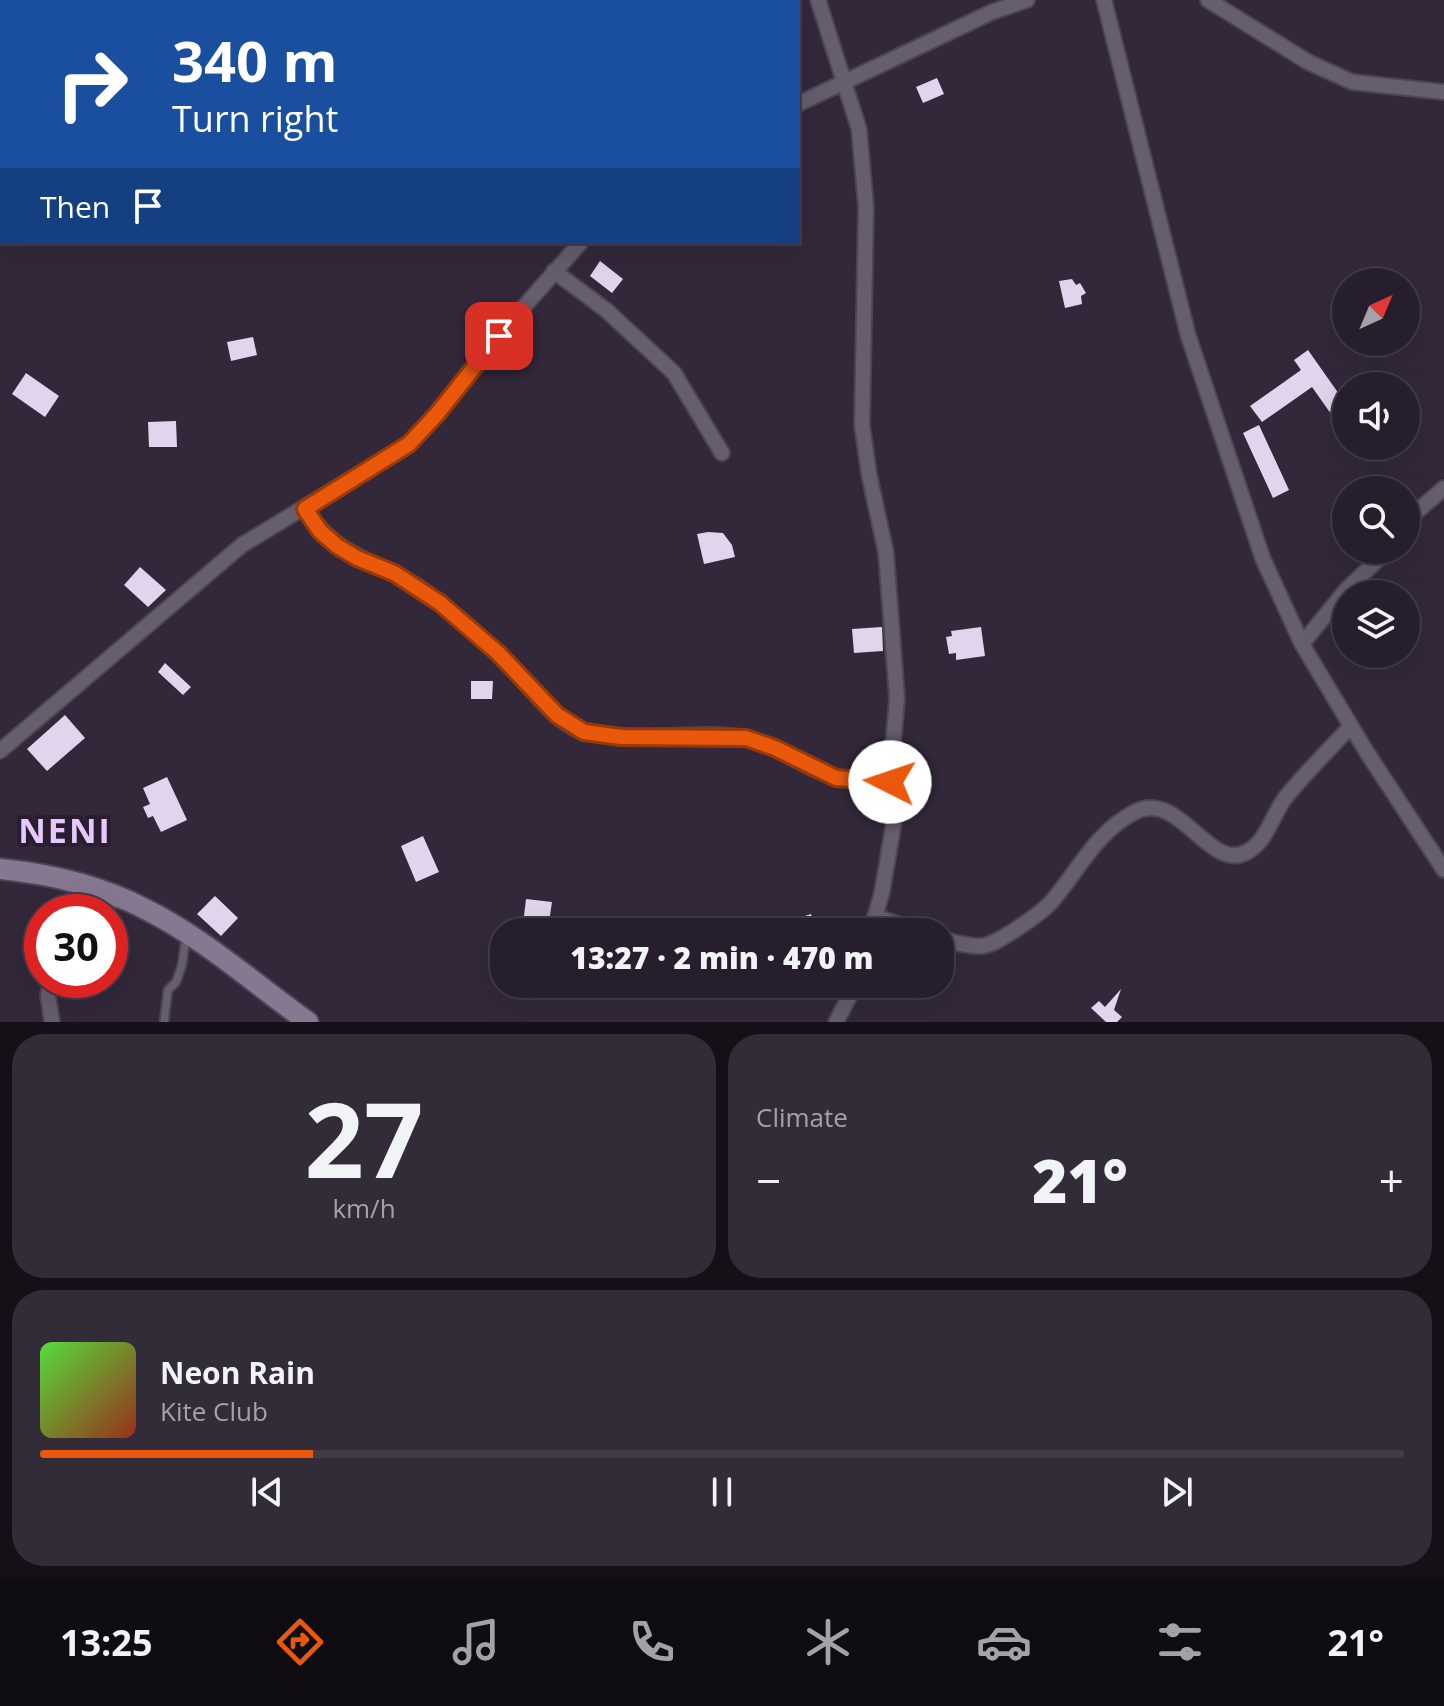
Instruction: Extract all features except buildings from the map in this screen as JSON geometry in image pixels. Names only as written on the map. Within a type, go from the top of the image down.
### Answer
[{"type":"main road","points":[[0,869],[61,878],[110,894]]},
{"type":"main road","points":[[128,901],[187,935],[308,1022]]},
{"type":"street","points":[[818,0],[859,129],[866,207],[862,425],[887,567],[897,698],[890,782],[894,822],[875,916],[881,918]]},
{"type":"street","points":[[800,103],[992,12],[1027,0]]},
{"type":"street","points":[[1104,0],[1142,141],[1188,335],[1263,559],[1302,644],[1444,870]]},
{"type":"street","points":[[1208,0],[1308,62],[1352,82],[1444,92]]},
{"type":"street","points":[[0,751],[242,545],[409,444],[579,244]]},
{"type":"street","points":[[554,271],[606,310],[674,373],[722,453]]},
{"type":"street","points":[[1420,509],[1444,488]]},
{"type":"street","points":[[305,509],[320,531],[337,546],[394,573],[445,607],[498,653],[557,715],[584,732],[621,737],[746,738],[775,748],[836,778],[890,782]]},
{"type":"street","points":[[1302,644],[1347,589],[1373,564]]},
{"type":"street","points":[[954,942],[982,946],[1012,932],[1052,902],[1092,846],[1120,820],[1139,809],[1154,807],[1169,812],[1218,851],[1232,857],[1243,854],[1263,837],[1282,802],[1351,726]]},
{"type":"street","points":[[48,998],[52,1022]]},
{"type":"street","points":[[836,1022],[849,998]]},
{"type":"lane","points":[[164,1022],[168,990],[176,982],[182,965],[187,935]]},
{"type":"district","name":"NENI","points":[[65,830]]},
{"type":"route","points":[[499,336],[409,444],[305,509],[320,531],[357,558],[394,573],[425,592],[498,653],[557,715],[584,732],[621,737],[746,738],[775,748],[836,778],[890,782]]}]
